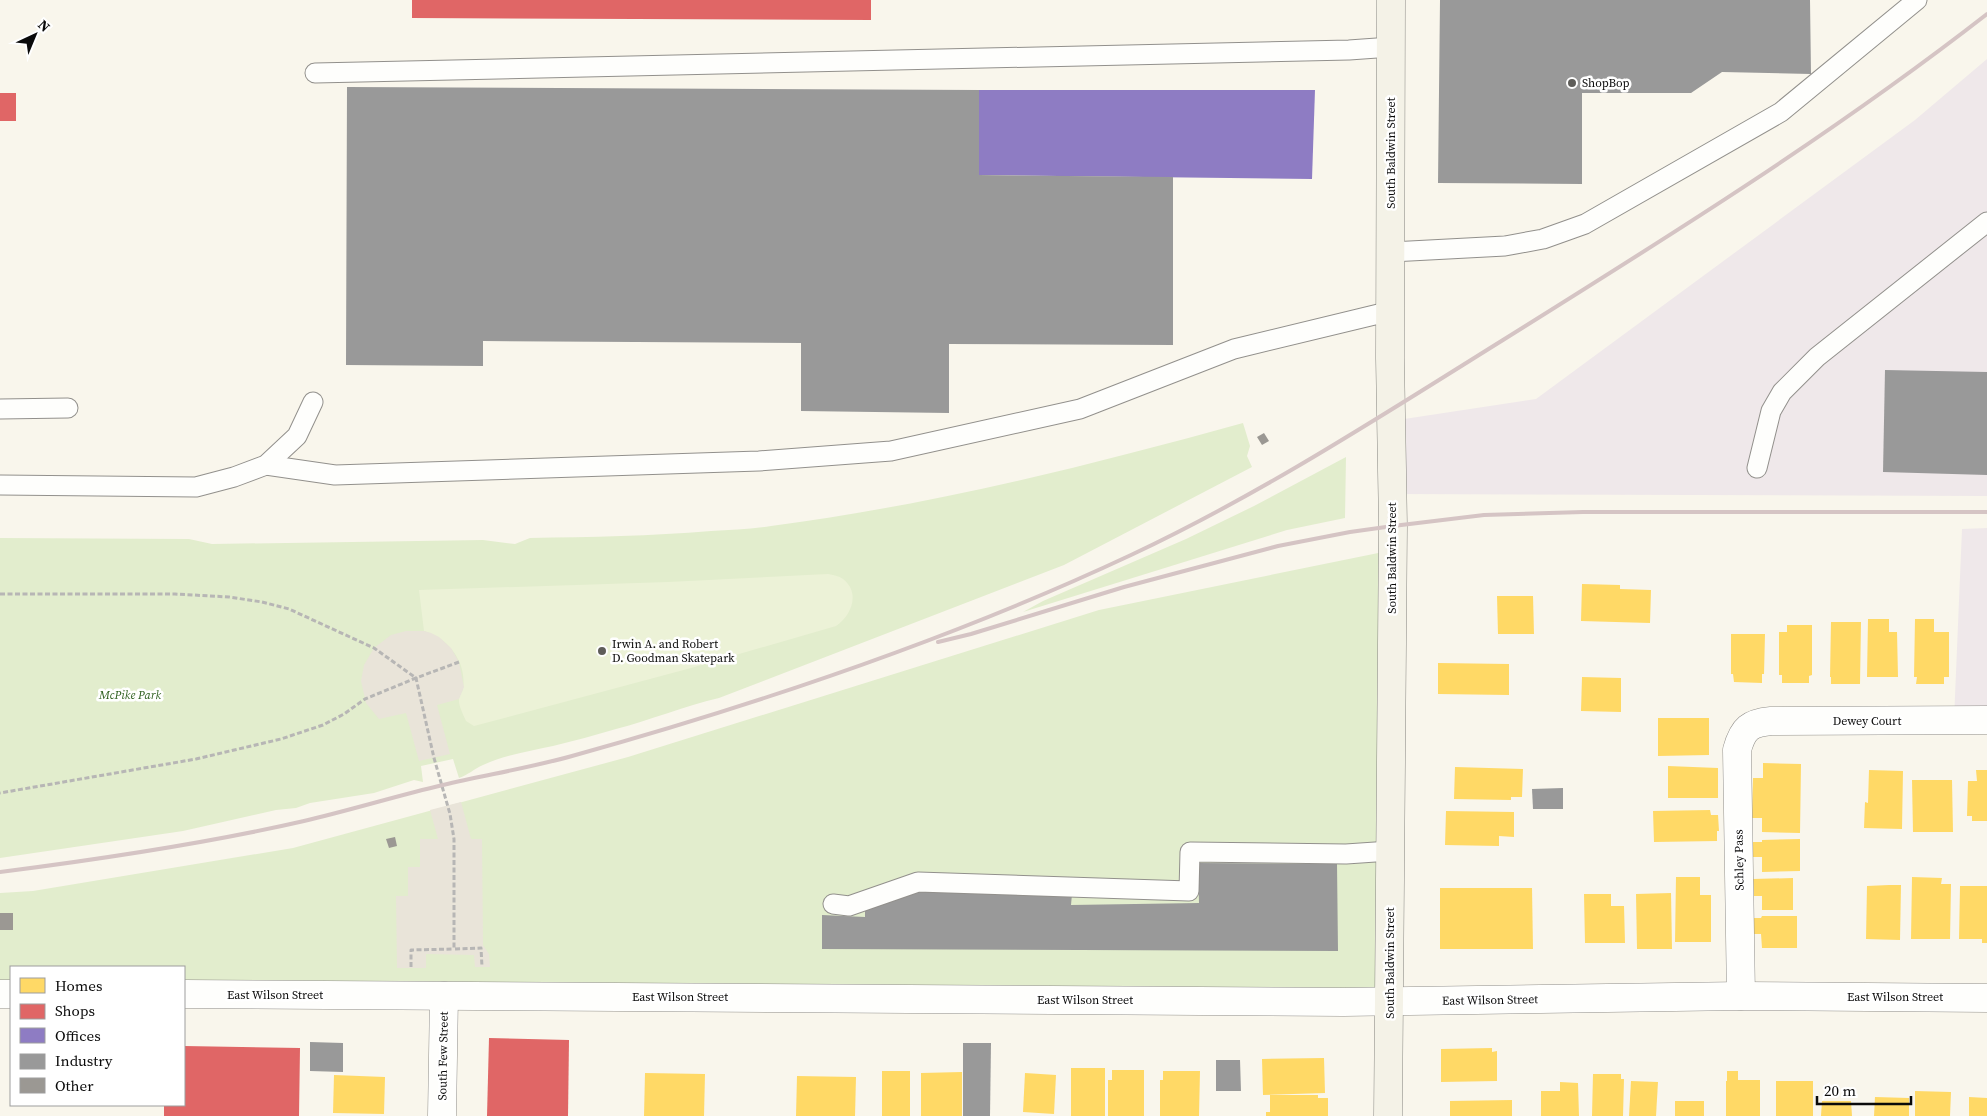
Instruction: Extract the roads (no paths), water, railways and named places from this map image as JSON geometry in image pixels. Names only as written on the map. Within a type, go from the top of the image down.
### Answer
[{"type":"street","name":"South Baldwin Street","points":[[1388,1116],[1393,526],[1391,0]]},
{"type":"street","name":"Dewey Court","points":[[1748,727],[1759,722],[1771,721],[1987,720]]},
{"type":"street","name":"Schley Pass","points":[[1741,996],[1737,750],[1740,737],[1748,727]]},
{"type":"street","name":"East Wilson Street","points":[[185,994],[1390,1002],[1741,996],[1987,998]]},
{"type":"street","name":"South Few Street","points":[[442,1116],[444,996]]},
{"type":"lane","points":[[1391,252],[1505,246],[1543,240],[1585,224],[1781,112],[1917,0]]},
{"type":"lane","points":[[314,73],[1320,51],[1391,47]]},
{"type":"lane","points":[[1757,468],[1772,411],[1782,392],[1818,357],[1987,222]]},
{"type":"lane","points":[[266,465],[335,475],[759,461],[891,452],[1080,409],[1234,349],[1391,311]]},
{"type":"lane","points":[[0,485],[196,487],[234,477],[266,465],[297,436],[313,402]]},
{"type":"lane","points":[[0,409],[68,408]]},
{"type":"lane","points":[[833,904],[849,906],[918,882],[1189,891],[1190,852],[1346,854],[1390,851]]},
{"type":"railway","points":[[0,872],[76,862],[229,837],[322,817],[443,785],[572,756],[714,714],[856,667],[926,642],[1063,586],[1131,555],[1227,506],[1320,453],[1412,397],[1627,262],[1810,143],[1987,14]]},
{"type":"railway","points":[[938,642],[971,634],[1124,587],[1278,546],[1393,526],[1484,515],[1583,512],[1987,512]]},
{"type":"place","name":"ShopBop","points":[[1572,83]]},
{"type":"place","name":"Irwin A. and Robert D. Goodman Skatepark","points":[[602,651]]},
{"type":"park label","name":"McPike Park","points":[[130,695]]}]
